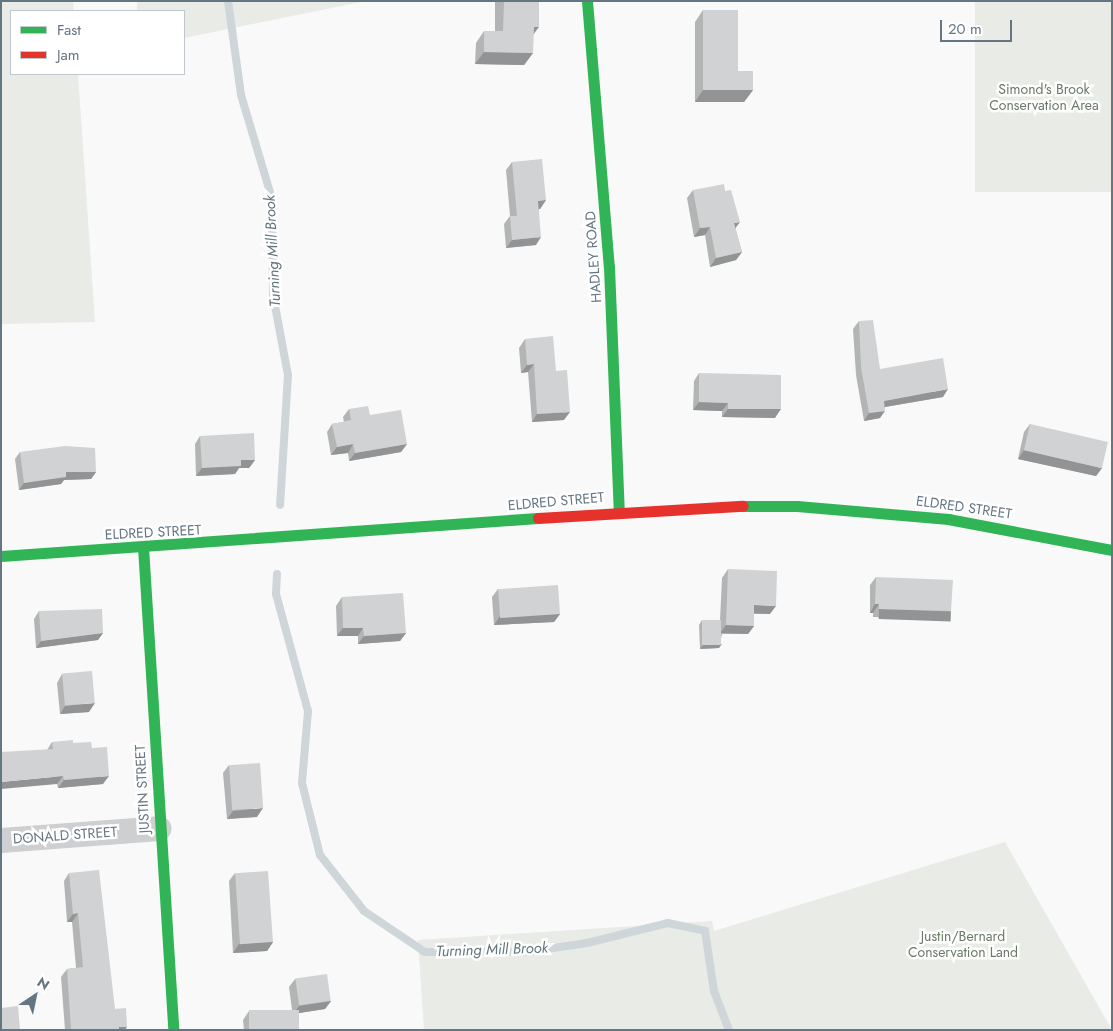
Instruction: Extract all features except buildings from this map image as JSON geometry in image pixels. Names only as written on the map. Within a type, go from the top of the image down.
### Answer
[{"type":"street","name":"HADLEY ROAD","points":[[587,1],[609,267],[619,511]]},
{"type":"street","name":"ELDRED STREET","points":[[1,556],[619,511],[717,506],[867,510],[967,522],[1112,550]]},
{"type":"street","name":"JUSTIN STREET","points":[[143,547],[173,1030]]},
{"type":"street","name":"DONALD STREET","points":[[1,840],[159,828]]},
{"type":"green space","points":[[1,1],[73,1],[74,10],[10,10],[10,75],[78,75],[95,322],[1,324]]},
{"type":"green space","points":[[137,1],[366,1],[185,38],[185,10],[137,10]]},
{"type":"green space","name":"Simond's Brook Conservation Area","points":[[975,1],[1112,1],[1112,192],[975,192]]},
{"type":"green space","name":"Justin/Bernard Conservation Land","points":[[1005,842],[1112,1030],[424,1030],[418,940],[712,921],[714,931]]},
{"type":"waterway","name":"Turning Mill Brook","points":[[228,1],[241,95],[272,199],[273,295],[288,375],[280,505]]},
{"type":"waterway","name":"Turning Mill Brook","points":[[277,574],[276,594],[308,711],[302,783],[320,855],[364,911],[425,952],[526,952],[587,943],[668,923],[705,931],[714,991],[729,1030]]},
{"type":"traffic: fast","points":[[587,1],[609,267],[619,511]]},
{"type":"traffic: fast","points":[[743,506],[797,506],[948,519],[1112,550]]},
{"type":"traffic: fast","points":[[1,556],[538,518]]},
{"type":"traffic: fast","points":[[143,547],[173,1030]]},
{"type":"traffic: jam","points":[[538,518],[743,506]]}]
